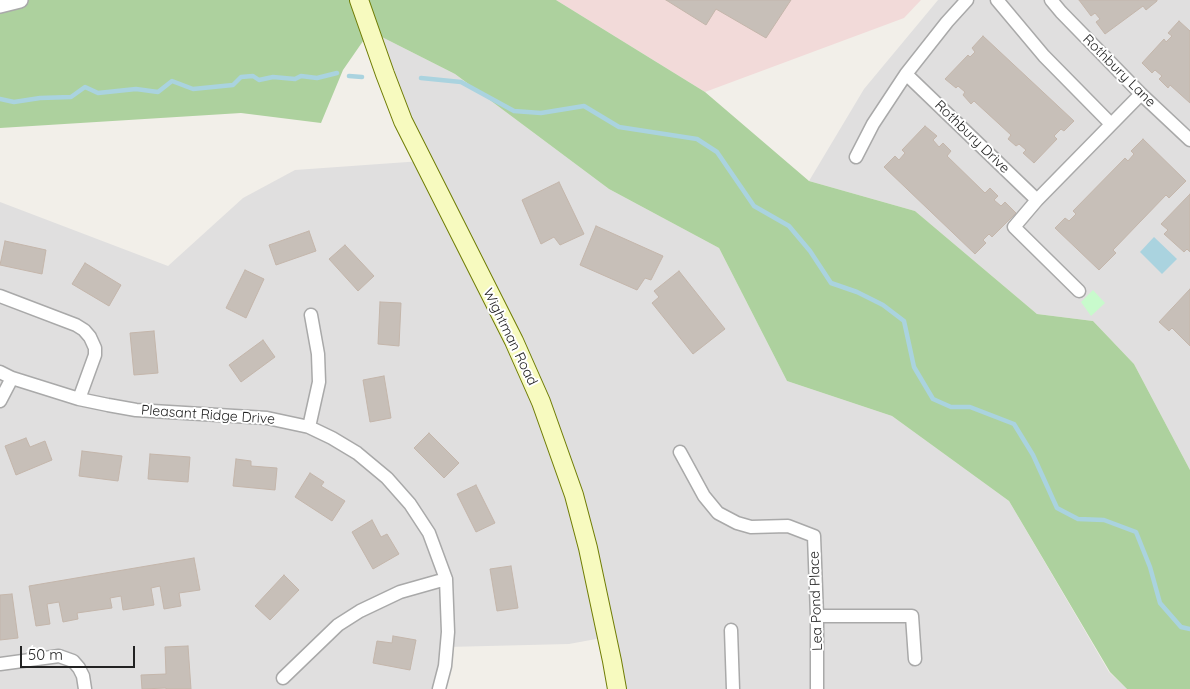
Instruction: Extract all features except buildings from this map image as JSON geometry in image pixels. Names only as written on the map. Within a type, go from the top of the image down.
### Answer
[{"type":"main road","name":"Wightman Road","points":[[359,0],[403,121],[514,341],[541,402],[574,495],[588,548],[616,689]]},
{"type":"street","points":[[0,5],[20,0]]},
{"type":"street","points":[[856,157],[873,124],[906,74],[967,0]]},
{"type":"street","points":[[997,0],[1044,56],[1111,124]]},
{"type":"street","name":"Rothbury Lane","points":[[1051,0],[1141,94],[1190,140]]},
{"type":"street","name":"Rothbury Drive","points":[[906,74],[1037,200]]},
{"type":"street","points":[[1079,291],[1014,227],[1037,200],[1141,94]]},
{"type":"street","points":[[0,296],[76,324],[90,336],[95,348],[94,354],[79,399]]},
{"type":"street","points":[[309,427],[318,382],[318,354],[310,316]]},
{"type":"street","points":[[0,401],[6,375]]},
{"type":"street","name":"Pleasant Ridge Drive","points":[[6,375],[79,399],[136,410],[267,418],[309,427],[358,453],[387,478],[410,504],[429,533],[446,579],[448,632],[445,666],[439,689]]},
{"type":"street","name":"Lea Pond Place","points":[[680,452],[704,496],[718,513],[737,523],[751,527],[788,526],[814,536],[817,689]]},
{"type":"street","points":[[283,678],[338,625],[360,611],[400,592],[446,579]]},
{"type":"street","points":[[817,616],[912,616],[916,659]]},
{"type":"street","points":[[731,630],[733,689]]},
{"type":"street","points":[[0,664],[59,656],[73,661],[79,668],[83,676],[85,689]]},
{"type":"shaded area","points":[[556,0],[921,0],[904,18],[705,92]]},
{"type":"shaded area","points":[[938,0],[1190,0],[1190,470],[1134,364],[1093,321],[1037,314],[915,211],[809,181],[864,89]]},
{"type":"shaded area","points":[[370,31],[455,74],[609,189],[719,248],[787,381],[892,416],[1009,501],[1109,672],[1127,689],[617,689],[607,637],[569,644],[447,647],[439,689],[0,689],[0,202],[168,266],[243,198],[295,170],[422,161]]},
{"type":"green space","points":[[20,0],[556,0],[705,92],[809,181],[915,211],[1037,314],[1093,321],[1134,364],[1190,470],[1190,689],[1127,689],[1110,672],[1009,501],[892,416],[787,381],[719,248],[609,189],[455,74],[370,31],[343,70],[321,123],[241,113],[0,128],[0,5]]},
{"type":"green space","points":[[1093,290],[1105,303],[1091,316],[1081,302]]},
{"type":"water","points":[[1154,237],[1177,259],[1162,274],[1140,252]]},
{"type":"waterway","points":[[0,99],[14,102],[40,98],[71,97],[85,87],[98,93],[136,89],[158,92],[172,81],[193,89],[233,85],[241,77],[253,76],[259,80],[273,77],[295,79],[301,76],[317,78],[337,73]]},
{"type":"waterway","points":[[349,76],[362,77]]},
{"type":"waterway","points":[[421,78],[461,82],[514,111],[541,113],[584,106],[619,127],[697,139],[717,152],[754,206],[789,226],[810,251],[831,283],[857,292],[883,305],[904,321],[914,367],[933,399],[951,407],[970,407],[1014,424],[1033,455],[1057,508],[1078,519],[1104,520],[1136,532],[1150,567],[1160,603],[1181,627],[1190,629]]}]
